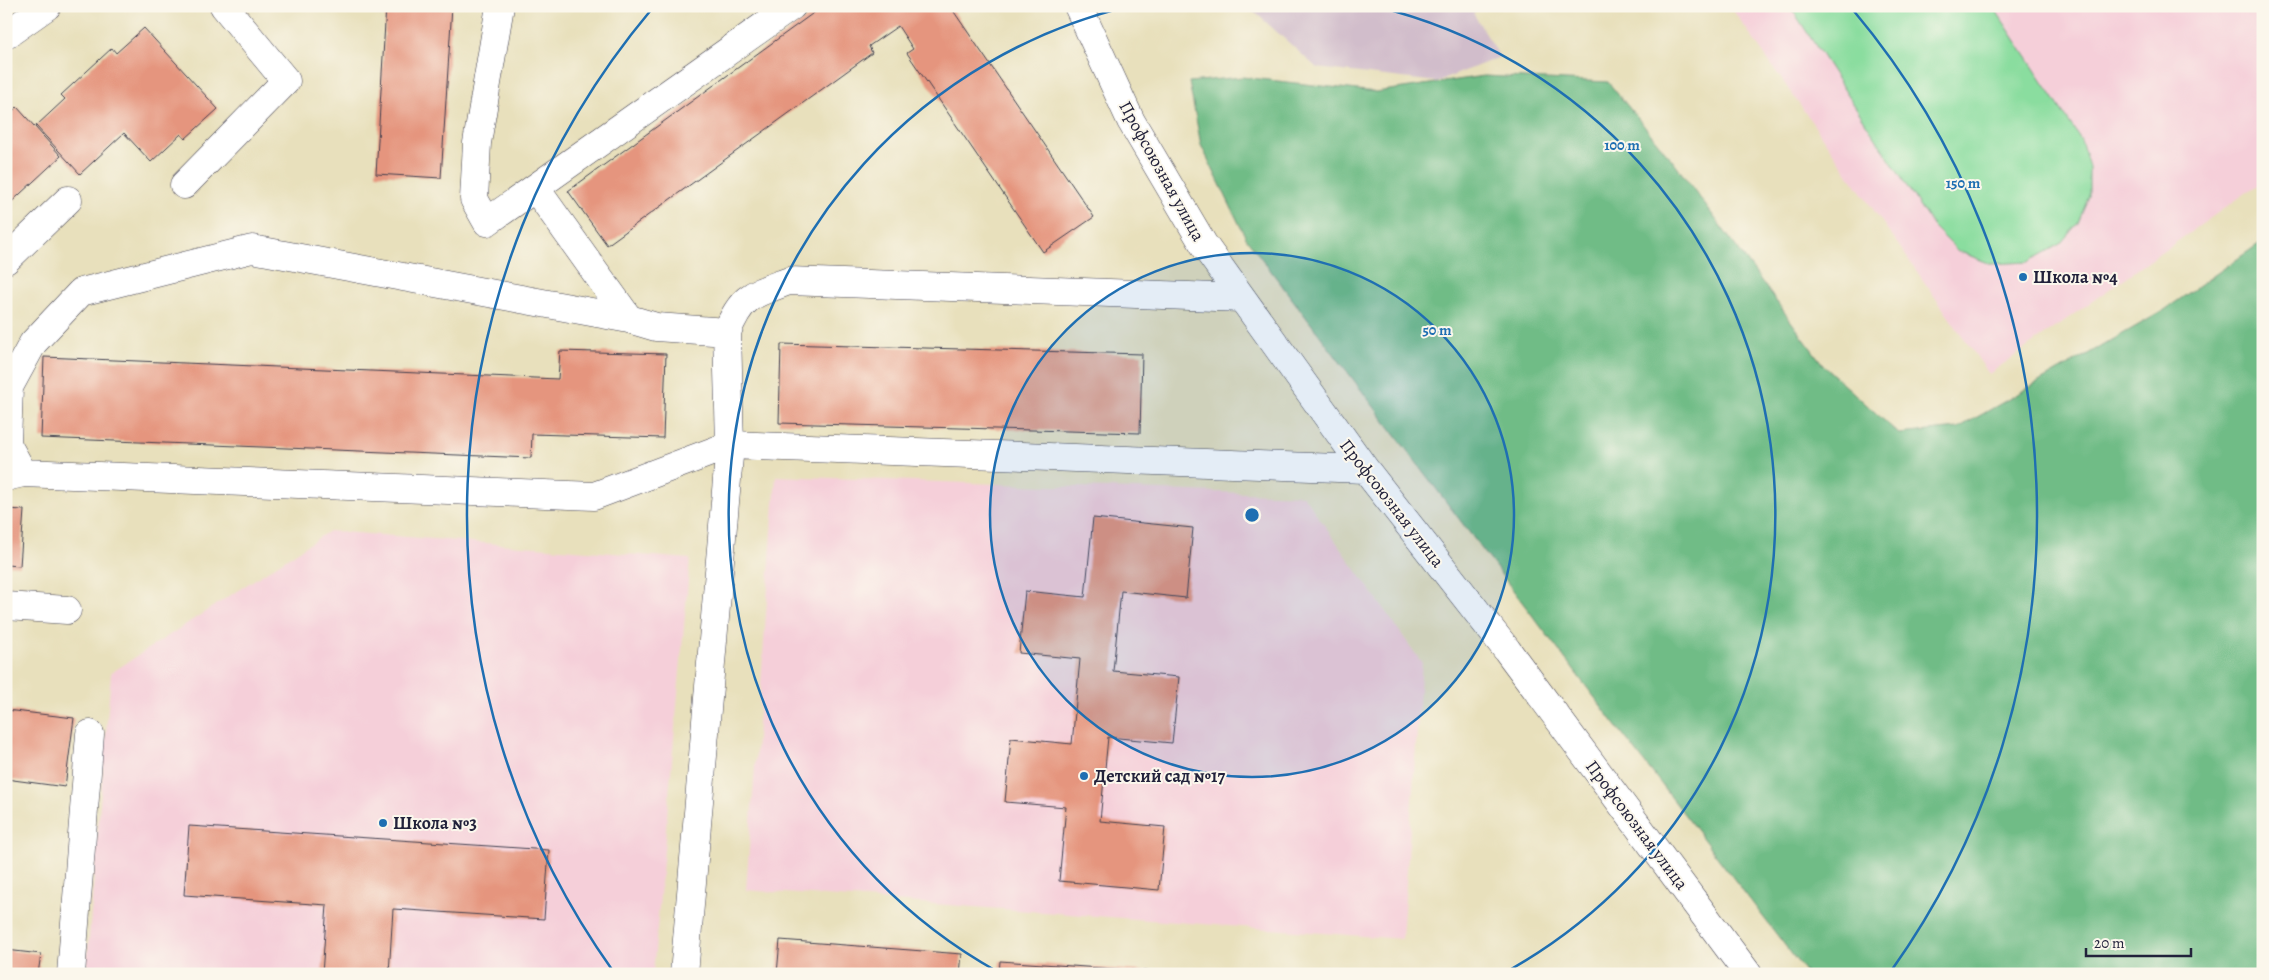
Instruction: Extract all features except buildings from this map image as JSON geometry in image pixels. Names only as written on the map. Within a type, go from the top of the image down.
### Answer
[{"type":"street","points":[[6,35],[47,6]]},
{"type":"street","points":[[184,185],[286,81],[224,6]]},
{"type":"street","points":[[500,6],[477,143],[474,199],[487,222],[792,6]]},
{"type":"street","name":"Профсоюзная улица","points":[[1078,6],[1131,121],[1204,245],[1365,469],[1507,650],[1748,974]]},
{"type":"street","points":[[536,189],[629,318]]},
{"type":"street","points":[[6,260],[68,200]]},
{"type":"street","points":[[727,332],[656,327],[629,318],[252,249],[81,292],[33,343],[10,388],[7,444],[15,475],[594,496],[730,445],[1365,469]]},
{"type":"street","points":[[684,974],[730,445],[727,332],[734,315],[749,296],[789,281],[1242,298]]},
{"type":"street","points":[[6,606],[67,610]]},
{"type":"street","points":[[71,974],[90,734]]},
{"type":"shaded area","points":[[1248,6],[1489,6],[1473,13],[1500,57],[1437,82],[1317,68]]},
{"type":"shaded area","name":"Школа №4","points":[[1730,6],[2263,6],[2263,181],[1989,374]]},
{"type":"shaded area","name":"Детский сад №17","points":[[776,476],[1303,495],[1422,663],[1402,939],[746,890]]},
{"type":"shaded area","name":"Школа №3","points":[[329,531],[690,559],[653,974],[86,974],[111,673]]},
{"type":"green space","points":[[1790,6],[1993,6],[2081,140],[2089,167],[2089,196],[2078,223],[2060,244],[2028,262],[1991,264],[1958,251],[1932,225]]},
{"type":"green space","points":[[1484,76],[1608,82],[1672,160],[1824,366],[1899,434],[1958,428],[2163,311],[2263,241],[2263,974],[1807,974],[1246,238],[1201,145],[1189,82],[1242,77],[1376,92]]},
{"type":"place","name":"Школа №4","points":[[2023,277]]},
{"type":"place","name":"Детский сад №17","points":[[1084,776]]},
{"type":"place","name":"Школа №3","points":[[383,823]]}]
